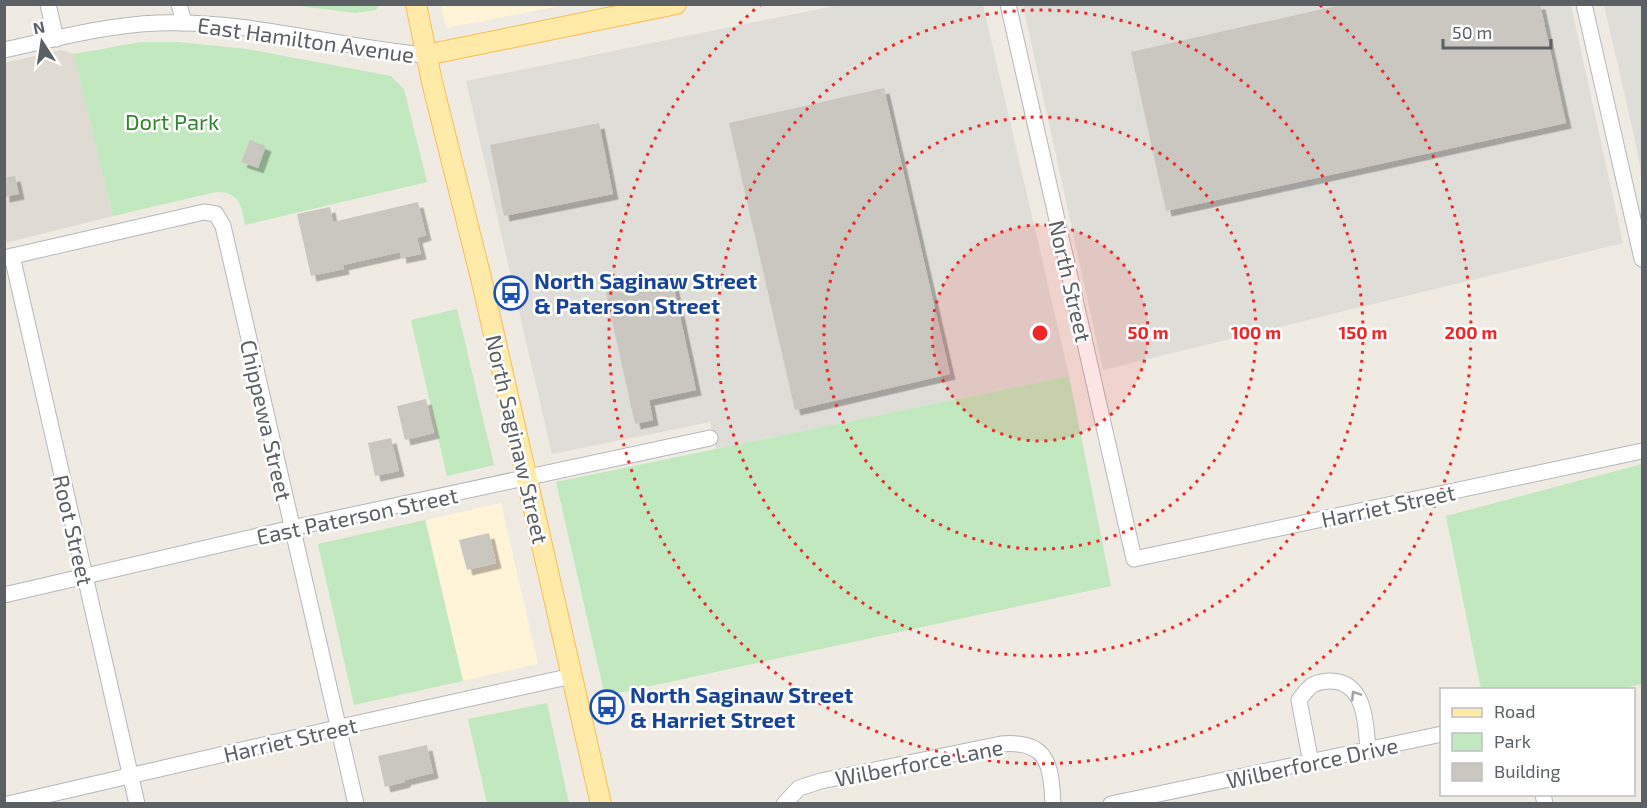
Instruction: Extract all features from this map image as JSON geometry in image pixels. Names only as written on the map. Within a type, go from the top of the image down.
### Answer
[{"type":"main road","name":"North Saginaw Street","points":[[416,4],[601,804]]},
{"type":"main road","name":"East Hamilton Avenue","points":[[426,55],[676,4]]},
{"type":"street","points":[[48,4],[56,39]]},
{"type":"street","points":[[179,4],[184,23]]},
{"type":"street","name":"North Street","points":[[1008,4],[1134,559]]},
{"type":"street","points":[[1584,4],[1642,259]]},
{"type":"street","name":"East Hamilton Avenue","points":[[4,51],[129,25],[184,23],[247,28],[393,52],[426,55]]},
{"type":"street","name":"Chippewa Street","points":[[8,257],[204,212],[216,214],[223,226],[356,804]]},
{"type":"street","name":"Root Street","points":[[8,257],[137,804]]},
{"type":"street","name":"East Paterson Street","points":[[4,595],[292,528],[710,438]]},
{"type":"street","name":"Harriet Street","points":[[1134,559],[1642,451]]},
{"type":"street","name":"Harriet Street","points":[[8,804],[339,727],[572,676]]},
{"type":"street","points":[[1311,763],[1299,700],[1311,685],[1322,682],[1338,681],[1352,687],[1359,697],[1365,717],[1368,751]]},
{"type":"street","name":"Wilberforce Drive","points":[[1112,804],[1186,796],[1311,763],[1440,734]]},
{"type":"street","name":"Wilberforce Lane","points":[[784,804],[798,788],[821,781],[1001,744],[1021,743],[1035,747],[1044,758],[1050,775],[1053,804]]},
{"type":"shaded area","points":[[441,4],[564,5],[446,28]]},
{"type":"shaded area","points":[[839,5],[983,5],[1069,376],[716,449],[710,422],[552,454],[466,81]]},
{"type":"shaded area","points":[[1023,5],[1571,5],[1623,243],[1103,370]]},
{"type":"shaded area","points":[[1604,5],[1642,5],[1642,175],[1632,127]]},
{"type":"shaded area","points":[[61,50],[74,54],[113,216],[5,243],[4,63]]},
{"type":"shaded area","points":[[501,503],[538,664],[463,681],[426,520]]},
{"type":"green space","points":[[379,4],[376,10],[355,13],[292,5]]},
{"type":"green space","name":"Dort Park","points":[[141,42],[178,42],[247,49],[391,76],[404,89],[427,182],[245,225],[235,197],[216,192],[113,216],[74,54]]},
{"type":"green space","points":[[457,309],[494,465],[447,476],[411,320]]},
{"type":"green space","points":[[1069,376],[1111,586],[605,696],[556,482]]},
{"type":"green space","points":[[1642,464],[1642,684],[1625,688],[1481,688],[1446,516]]},
{"type":"green space","points":[[425,520],[463,681],[354,705],[318,544]]},
{"type":"green space","points":[[547,703],[569,803],[487,803],[468,719]]},
{"type":"building","points":[[1345,4],[1540,4],[1566,123],[1166,211],[1131,52]]},
{"type":"building","points":[[884,88],[950,374],[795,410],[729,123]]},
{"type":"building","points":[[599,123],[613,194],[504,216],[490,145]]},
{"type":"building","points":[[250,140],[266,146],[258,168],[241,162]]},
{"type":"building","points":[[15,176],[19,194],[4,197],[4,178]]},
{"type":"building","points":[[418,202],[426,235],[417,238],[421,254],[401,258],[400,252],[343,265],[344,269],[311,276],[297,214],[330,207],[333,222]]},
{"type":"building","points":[[671,274],[696,390],[649,400],[653,420],[635,424],[605,289]]},
{"type":"building","points":[[426,399],[434,433],[405,440],[397,406]]},
{"type":"building","points":[[391,438],[399,471],[375,476],[368,443]]},
{"type":"building","points":[[489,533],[496,563],[467,570],[459,540]]},
{"type":"building","points":[[427,745],[433,773],[385,787],[378,756]]},
{"type":"place","name":"North Saginaw Street & Paterson Street","points":[[511,293]]},
{"type":"place","name":"North Saginaw Street & Harriet Street","points":[[607,707]]}]
